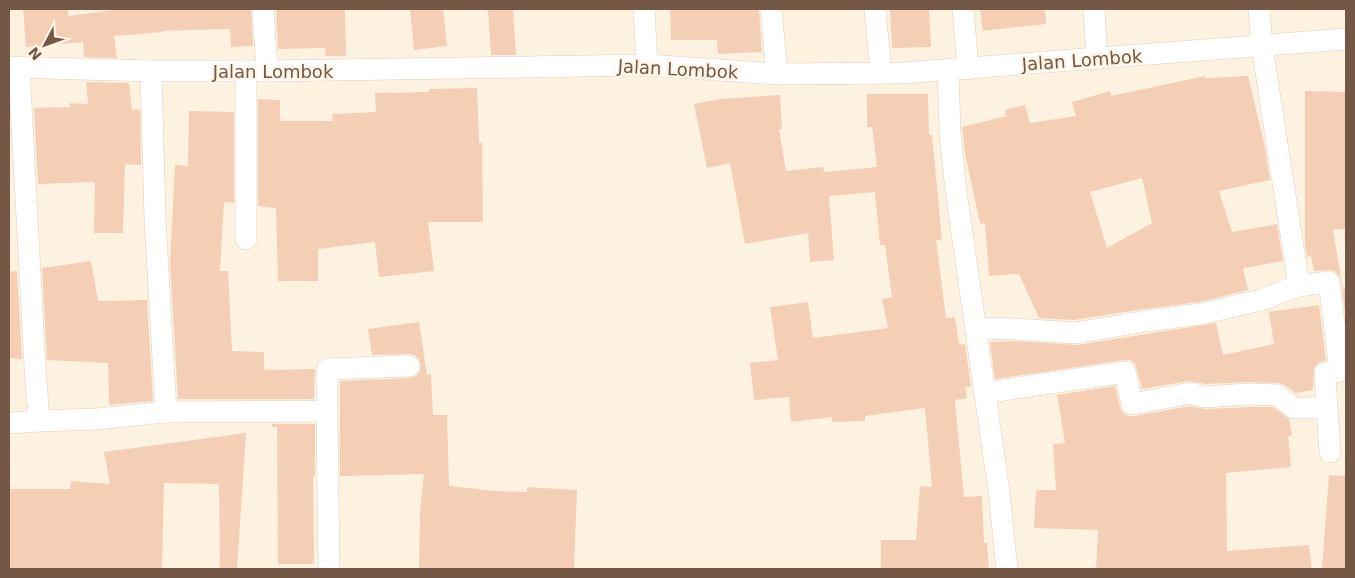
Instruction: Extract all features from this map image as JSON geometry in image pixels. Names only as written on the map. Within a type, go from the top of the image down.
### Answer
[{"type":"street","points":[[246,239],[263,9]]},
{"type":"street","points":[[644,9],[647,65]]},
{"type":"street","points":[[771,9],[778,74]]},
{"type":"street","points":[[875,9],[881,73]]},
{"type":"street","points":[[963,9],[950,134],[999,492],[1007,569]]},
{"type":"street","points":[[1094,9],[1097,58]]},
{"type":"street","points":[[1258,9],[1299,286]]},
{"type":"street","name":"Jalan Lombok","points":[[14,67],[152,71],[257,71],[647,65],[778,74],[881,73],[958,69],[1346,39]]},
{"type":"street","points":[[14,67],[39,421]]},
{"type":"street","points":[[152,71],[155,219],[166,412]]},
{"type":"street","points":[[976,328],[1016,328],[1075,333],[1202,314],[1266,299],[1283,290],[1329,282],[1340,371],[1325,373],[1330,452]]},
{"type":"street","points":[[329,569],[327,369],[409,366]]},
{"type":"street","points":[[984,393],[1125,372],[1132,404],[1191,393],[1204,397],[1249,394],[1278,395],[1294,408],[1327,408]]},
{"type":"street","points":[[9,423],[97,419],[166,412],[327,410]]},
{"type":"building","points":[[23,9],[68,9],[68,16],[122,9],[251,9],[253,46],[231,47],[230,29],[162,31],[114,36],[117,58],[84,57],[83,42],[26,47]]},
{"type":"building","points":[[276,9],[345,9],[346,56],[326,56],[325,48],[278,49]]},
{"type":"building","points":[[410,9],[443,9],[447,46],[414,50]]},
{"type":"building","points":[[488,9],[513,9],[516,55],[491,55]]},
{"type":"building","points":[[670,9],[759,9],[762,52],[718,54],[717,40],[671,40]]},
{"type":"building","points":[[890,9],[929,9],[931,47],[892,48]]},
{"type":"building","points":[[980,9],[1045,9],[1046,24],[983,31]]},
{"type":"building","points":[[1205,76],[1205,78],[1248,76],[1265,147],[1270,180],[1219,191],[1232,232],[1277,224],[1283,261],[1243,268],[1248,290],[1199,302],[1074,320],[1039,318],[1019,274],[989,276],[985,223],[980,224],[965,153],[962,127],[1006,116],[1005,110],[1025,105],[1030,123],[1076,116],[1072,102],[1110,91],[1111,96]],"holes":[[[1142,178],[1152,223],[1107,248],[1090,192]]]},
{"type":"building","points":[[86,82],[129,83],[132,110],[140,109],[141,165],[125,164],[123,233],[94,233],[95,182],[38,184],[34,108],[70,107],[70,103],[88,104]]},
{"type":"building","points":[[477,88],[479,143],[482,143],[483,222],[428,222],[434,271],[379,277],[375,242],[318,249],[318,281],[278,281],[276,208],[258,206],[258,99],[280,100],[280,121],[333,121],[332,114],[376,112],[375,93],[429,92],[429,89]]},
{"type":"building","points":[[1305,91],[1346,92],[1346,229],[1333,230],[1343,289],[1346,288],[1346,320],[1339,275],[1333,270],[1314,271],[1311,256],[1307,257],[1305,244]]},
{"type":"building","points":[[867,94],[928,94],[929,135],[932,135],[942,240],[936,240],[946,318],[955,317],[959,345],[965,344],[971,387],[965,387],[967,398],[955,400],[964,497],[982,496],[984,543],[987,543],[989,569],[881,569],[881,540],[916,540],[920,486],[932,487],[925,408],[865,416],[865,421],[832,422],[832,417],[791,422],[789,397],[754,400],[750,363],[778,360],[770,307],[808,302],[813,338],[888,328],[882,299],[892,297],[885,245],[880,245],[875,192],[829,196],[834,260],[810,262],[808,233],[745,244],[730,163],[707,168],[694,104],[720,99],[780,95],[782,129],[779,129],[786,171],[823,167],[824,172],[877,167],[872,127],[867,127]]},
{"type":"building","points":[[189,111],[234,112],[234,203],[224,202],[220,271],[228,271],[232,351],[264,352],[264,370],[315,369],[314,399],[178,399],[170,264],[175,165],[188,166]]},
{"type":"building","points":[[91,261],[98,301],[147,300],[153,401],[109,405],[108,363],[47,360],[42,268]]},
{"type":"building","points":[[17,271],[22,359],[9,358],[9,272]]},
{"type":"building","points":[[1319,305],[1326,360],[1318,363],[1314,368],[1313,390],[1295,393],[1285,385],[1277,383],[1205,384],[1189,381],[1142,389],[1135,364],[1130,360],[995,379],[990,342],[1015,341],[1077,345],[1216,323],[1223,355],[1274,344],[1269,312]]},
{"type":"building","points":[[419,322],[427,375],[431,374],[433,415],[447,415],[449,486],[527,492],[527,487],[577,490],[574,569],[419,569],[420,513],[424,474],[340,476],[340,381],[409,378],[416,376],[420,371],[421,365],[419,359],[414,355],[372,355],[368,329]]},
{"type":"building","points":[[1115,386],[1120,407],[1123,413],[1128,416],[1190,406],[1205,409],[1273,407],[1289,419],[1292,435],[1288,436],[1291,467],[1226,473],[1227,551],[1309,545],[1312,569],[1096,569],[1098,530],[1034,528],[1036,490],[1056,490],[1053,444],[1065,443],[1057,395]]},
{"type":"building","points":[[272,424],[315,424],[315,476],[313,476],[314,564],[278,564],[277,427],[272,427]]},
{"type":"building","points":[[246,433],[237,569],[220,569],[219,484],[164,483],[162,569],[9,569],[9,489],[70,489],[71,481],[110,484],[104,452]]},
{"type":"building","points":[[1329,475],[1346,476],[1346,569],[1322,569]]}]
